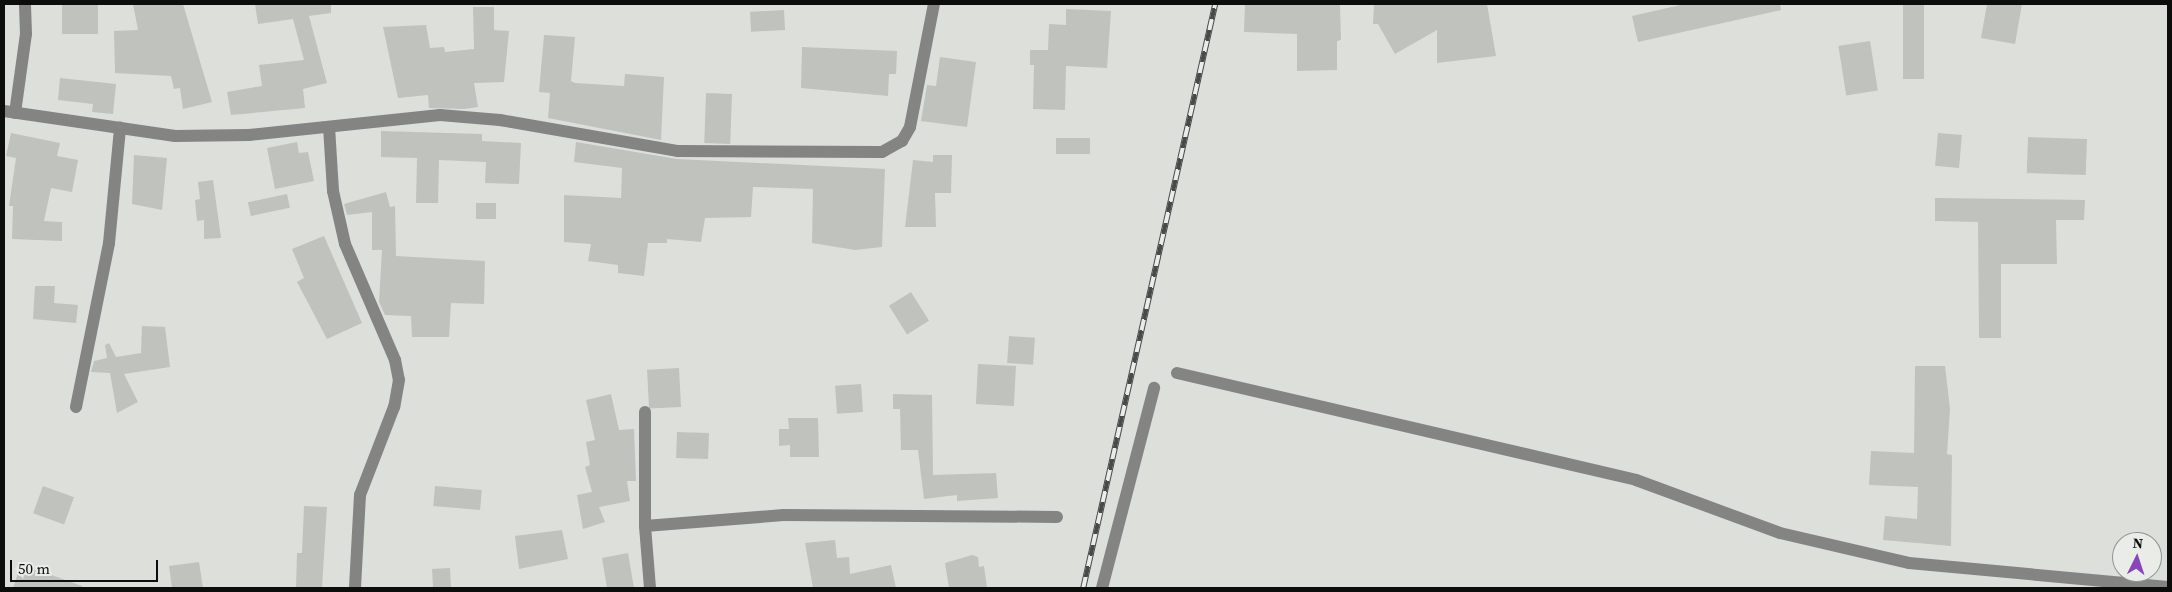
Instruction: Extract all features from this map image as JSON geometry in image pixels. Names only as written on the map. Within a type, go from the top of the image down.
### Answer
[{"type":"street","points":[[25,4],[26,34],[9,112],[175,136],[249,135],[440,115],[500,120],[678,151],[882,152],[902,141],[910,127],[934,4]]},
{"type":"street","points":[[329,127],[333,191],[345,244],[395,360],[399,380],[394,407],[360,495],[354,588]]},
{"type":"street","points":[[76,407],[109,243],[120,128]]},
{"type":"street","points":[[1177,373],[1636,480],[1780,533],[1909,563],[2083,581],[2168,587]]},
{"type":"street","points":[[1102,588],[1154,388]]},
{"type":"street","points":[[645,412],[645,526],[650,588]]},
{"type":"street","points":[[645,526],[784,515],[1057,517]]},
{"type":"building","points":[[62,4],[98,4],[98,34],[62,34]]},
{"type":"building","points":[[133,4],[183,4],[212,102],[183,109],[180,88],[174,89],[171,76],[115,73],[114,31],[138,30]]},
{"type":"building","points":[[255,4],[331,4],[331,13],[309,16],[327,83],[303,89],[305,108],[231,115],[227,92],[262,86],[259,65],[304,60],[293,19],[258,24]]},
{"type":"building","points":[[1245,4],[1340,4],[1341,40],[1337,41],[1337,70],[1297,71],[1297,34],[1244,32]]},
{"type":"building","points":[[1374,4],[1487,4],[1496,56],[1437,63],[1437,30],[1395,54],[1378,24],[1373,24]]},
{"type":"building","points":[[1685,4],[1780,4],[1781,10],[1638,42],[1632,16]]},
{"type":"building","points":[[1903,4],[1924,4],[1924,79],[1903,79]]},
{"type":"building","points":[[1987,4],[2022,4],[2015,44],[1981,38]]},
{"type":"building","points":[[473,7],[494,7],[494,30],[509,31],[504,82],[474,83],[478,107],[464,109],[429,108],[428,95],[398,98],[383,27],[426,25],[430,48],[444,47],[445,52],[474,49]]},
{"type":"building","points":[[1066,9],[1111,11],[1107,68],[1066,66],[1065,110],[1033,109],[1034,65],[1030,65],[1030,50],[1048,50],[1049,24],[1066,25]]},
{"type":"building","points":[[784,10],[785,30],[751,32],[750,12]]},
{"type":"building","points":[[544,35],[575,37],[571,81],[575,83],[624,86],[625,74],[664,77],[661,140],[548,118],[550,93],[539,92]]},
{"type":"building","points":[[1870,41],[1878,90],[1846,95],[1838,46]]},
{"type":"building","points":[[802,47],[897,51],[896,74],[889,74],[888,96],[801,88]]},
{"type":"building","points":[[940,57],[976,62],[967,127],[921,121],[927,85],[936,86]]},
{"type":"building","points":[[60,78],[116,84],[113,114],[92,112],[93,104],[58,100]]},
{"type":"building","points":[[706,93],[732,94],[730,144],[704,143]]},
{"type":"building","points":[[381,131],[482,134],[482,141],[521,143],[519,184],[485,183],[486,162],[439,160],[438,203],[416,203],[417,158],[381,157]]},
{"type":"building","points":[[11,133],[60,143],[57,156],[78,160],[72,192],[51,188],[44,221],[62,222],[62,241],[12,239],[13,206],[9,206],[16,158],[6,156]]},
{"type":"building","points":[[1938,133],[1962,135],[1959,168],[1935,166]]},
{"type":"building","points":[[2028,137],[2087,139],[2086,175],[2027,173]]},
{"type":"building","points":[[1056,138],[1090,138],[1090,154],[1056,154]]},
{"type":"building","points":[[297,142],[299,153],[308,152],[314,181],[275,189],[267,148]]},
{"type":"building","points":[[576,142],[677,159],[885,169],[882,247],[855,250],[812,243],[813,189],[753,187],[751,217],[705,218],[701,242],[667,239],[667,243],[648,243],[644,276],[618,273],[618,265],[588,261],[591,244],[564,242],[564,195],[621,198],[622,168],[574,162]]},
{"type":"building","points":[[134,155],[167,158],[162,210],[132,204]]},
{"type":"building","points":[[933,155],[952,155],[951,193],[935,193],[936,227],[905,227],[913,160],[933,162]]},
{"type":"building","points":[[213,180],[221,238],[204,239],[204,220],[197,221],[195,200],[200,199],[198,182]]},
{"type":"building","points":[[386,192],[390,207],[395,206],[396,256],[485,261],[484,304],[451,303],[449,337],[412,337],[411,316],[385,315],[379,302],[382,250],[372,250],[372,212],[347,215],[344,204]]},
{"type":"building","points":[[287,194],[290,208],[251,216],[248,202]]},
{"type":"building","points":[[1935,198],[2085,200],[2084,220],[2056,220],[2057,264],[2001,264],[2001,338],[1979,338],[1978,222],[1935,221]]},
{"type":"building","points":[[476,203],[496,203],[496,219],[476,219]]},
{"type":"building","points":[[324,236],[362,323],[327,339],[297,282],[304,278],[292,249]]},
{"type":"building","points":[[35,286],[55,286],[54,303],[78,305],[76,323],[33,319]]},
{"type":"building","points":[[911,292],[929,321],[907,335],[889,306]]},
{"type":"building","points":[[142,326],[165,327],[170,367],[124,374],[138,402],[117,413],[110,373],[91,372],[94,361],[107,358],[105,345],[109,343],[116,357],[141,353]]},
{"type":"building","points":[[1009,336],[1035,338],[1033,365],[1007,363]]},
{"type":"building","points":[[978,364],[1016,366],[1014,406],[976,404]]},
{"type":"building","points":[[1915,366],[1945,366],[1950,409],[1947,454],[1952,455],[1951,546],[1883,540],[1885,516],[1917,519],[1918,487],[1869,485],[1871,451],[1914,453]]},
{"type":"building","points":[[679,368],[681,407],[649,409],[647,370]]},
{"type":"building","points":[[861,384],[863,412],[837,414],[835,386]]},
{"type":"building","points":[[611,394],[619,430],[634,429],[636,481],[627,481],[630,501],[599,507],[605,522],[583,529],[577,495],[592,492],[585,467],[590,465],[586,442],[595,440],[586,400]]},
{"type":"building","points":[[893,394],[932,395],[933,475],[996,473],[998,498],[957,501],[957,495],[924,499],[918,450],[901,450],[900,409],[893,409]]},
{"type":"building","points":[[788,418],[818,418],[819,457],[790,457],[790,445],[779,446],[779,429],[789,429]]},
{"type":"building","points":[[677,432],[709,433],[708,459],[676,458]]},
{"type":"building","points":[[43,486],[74,497],[64,525],[33,513]]},
{"type":"building","points":[[435,486],[482,490],[480,510],[433,506]]},
{"type":"building","points":[[304,506],[327,507],[322,588],[296,588],[297,553],[302,553]]},
{"type":"building","points":[[562,530],[568,559],[519,569],[515,536]]},
{"type":"building","points":[[835,540],[837,558],[849,557],[850,574],[891,565],[896,588],[813,588],[805,543]]},
{"type":"building","points":[[628,553],[634,588],[607,588],[602,558]]},
{"type":"building","points":[[972,555],[978,557],[979,567],[984,566],[987,588],[949,588],[945,563]]},
{"type":"building","points":[[199,562],[203,588],[172,588],[169,566]]},
{"type":"building","points":[[21,564],[82,586],[82,588],[13,588]]},
{"type":"building","points":[[450,568],[451,588],[433,588],[432,569]]},
{"type":"railway","points":[[1083,588],[1215,4]]}]
